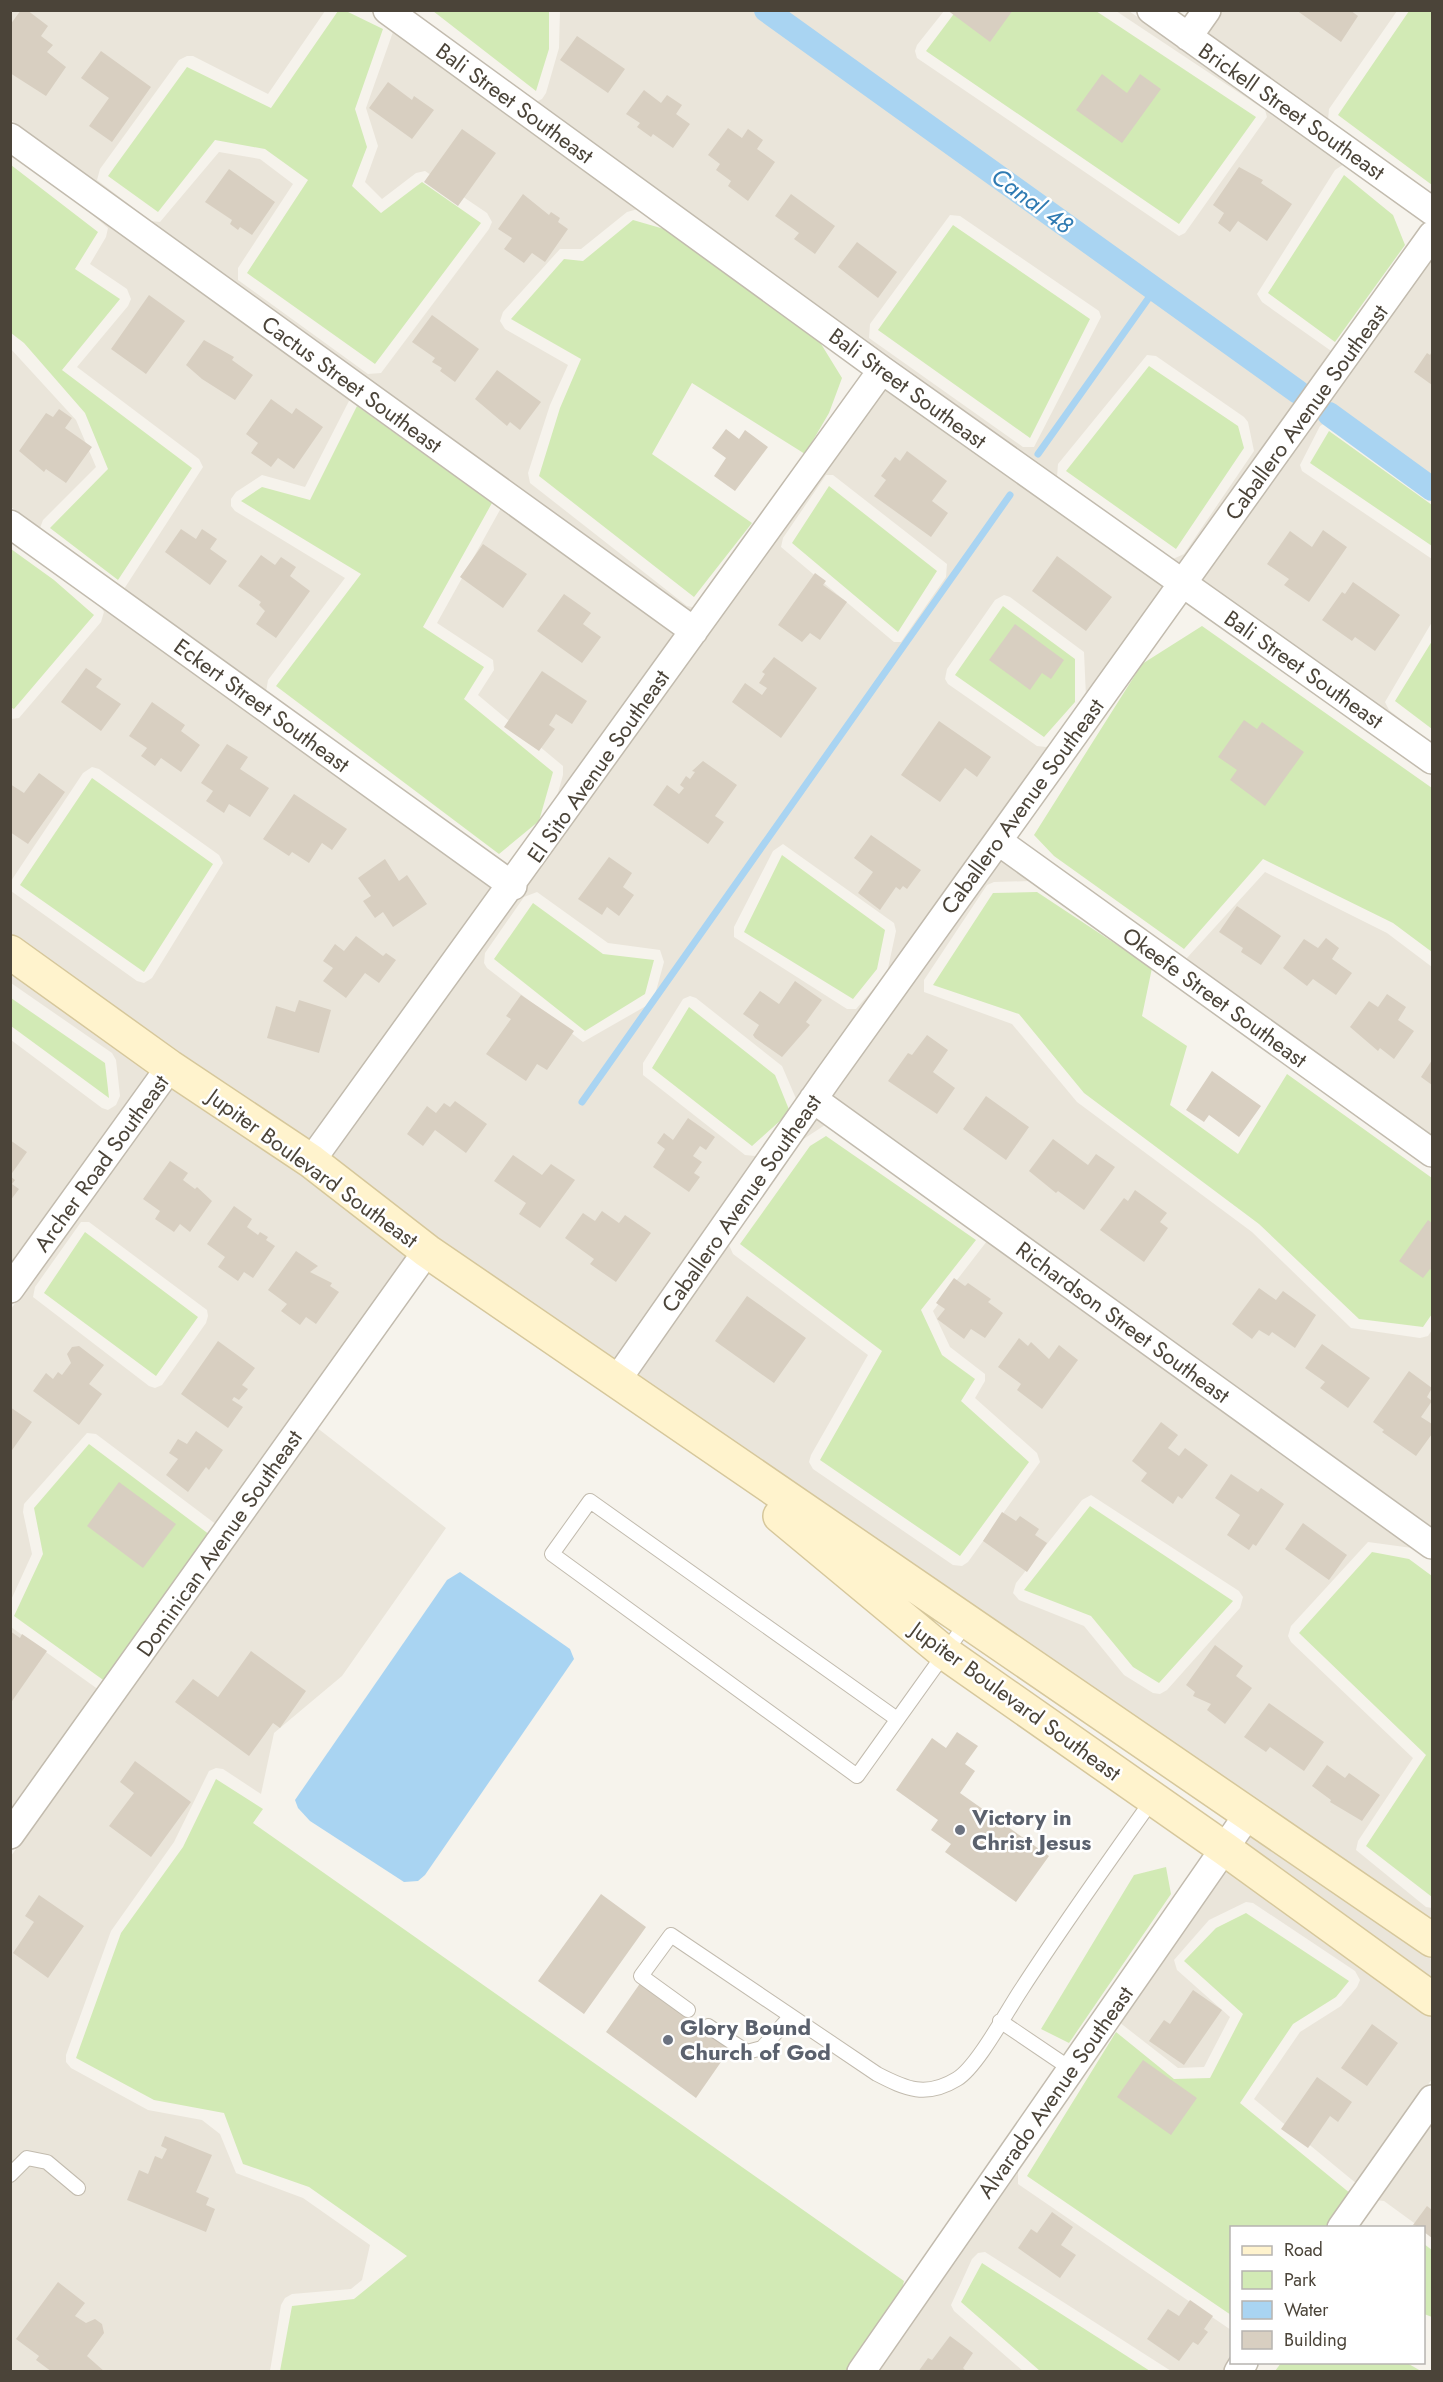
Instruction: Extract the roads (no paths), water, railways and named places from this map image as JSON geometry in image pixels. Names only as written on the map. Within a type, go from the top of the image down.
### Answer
[{"type":"street","name":"Bali Street Southeast","points":[[387,10],[882,370],[1432,760]]},
{"type":"street","name":"Brickell Street Southeast","points":[[1151,10],[1432,211]]},
{"type":"street","points":[[1188,37],[1207,10]]},
{"type":"street","name":"Cactus Street Southeast","points":[[10,137],[694,631]]},
{"type":"street","name":"Caballero Avenue Southeast","points":[[617,1380],[813,1099],[1432,235]]},
{"type":"street","name":"El Sito Avenue Southeast","points":[[311,1161],[513,886],[882,370]]},
{"type":"street","name":"Eckert Street Southeast","points":[[10,524],[513,886]]},
{"type":"street","name":"Okeefe Street Southeast","points":[[998,841],[1432,1153]]},
{"type":"street","name":"Jupiter Boulevard Southeast","points":[[10,952],[170,1067],[311,1161],[427,1251],[1432,1940]]},
{"type":"street","name":"Archer Road Southeast","points":[[10,1289],[170,1067]]},
{"type":"street","name":"Richardson Street Southeast","points":[[813,1099],[1432,1545]]},
{"type":"street","name":"Dominican Avenue Southeast","points":[[10,1835],[427,1251]]},
{"type":"street","name":"Jupiter Boulevard Southeast","points":[[617,1380],[945,1653],[1225,1849],[1432,1999]]},
{"type":"street","name":"Alvarado Avenue Southeast","points":[[861,2372],[1249,1813]]},
{"type":"street","points":[[1342,2226],[1432,2099]]},
{"type":"lane","points":[[897,1719],[590,1501],[552,1554],[857,1776],[967,1622]]},
{"type":"lane","points":[[688,2010],[641,1976],[670,1935],[877,2074],[905,2089],[931,2090],[959,2078],[1154,1799]]},
{"type":"lane","points":[[708,2026],[747,2052],[762,2048],[791,2016]]},
{"type":"lane","points":[[1000,2021],[1071,2069]]},
{"type":"lane","points":[[10,2175],[27,2158],[47,2162],[78,2188]]},
{"type":"water","points":[[460,1572],[570,1649],[574,1659],[425,1875],[418,1881],[404,1882],[310,1821],[298,1808],[295,1800],[447,1580]]},
{"type":"waterway","name":"Canal 48","points":[[766,10],[1298,392]]},
{"type":"waterway","points":[[1038,454],[1155,289]]},
{"type":"waterway","name":"Canal 48","points":[[1329,414],[1432,489]]},
{"type":"waterway","points":[[582,1102],[1010,495]]},
{"type":"place","name":"Victory in Christ Jesus","points":[[960,1830]]},
{"type":"place","name":"Glory Bound Church of God","points":[[668,2040]]}]
